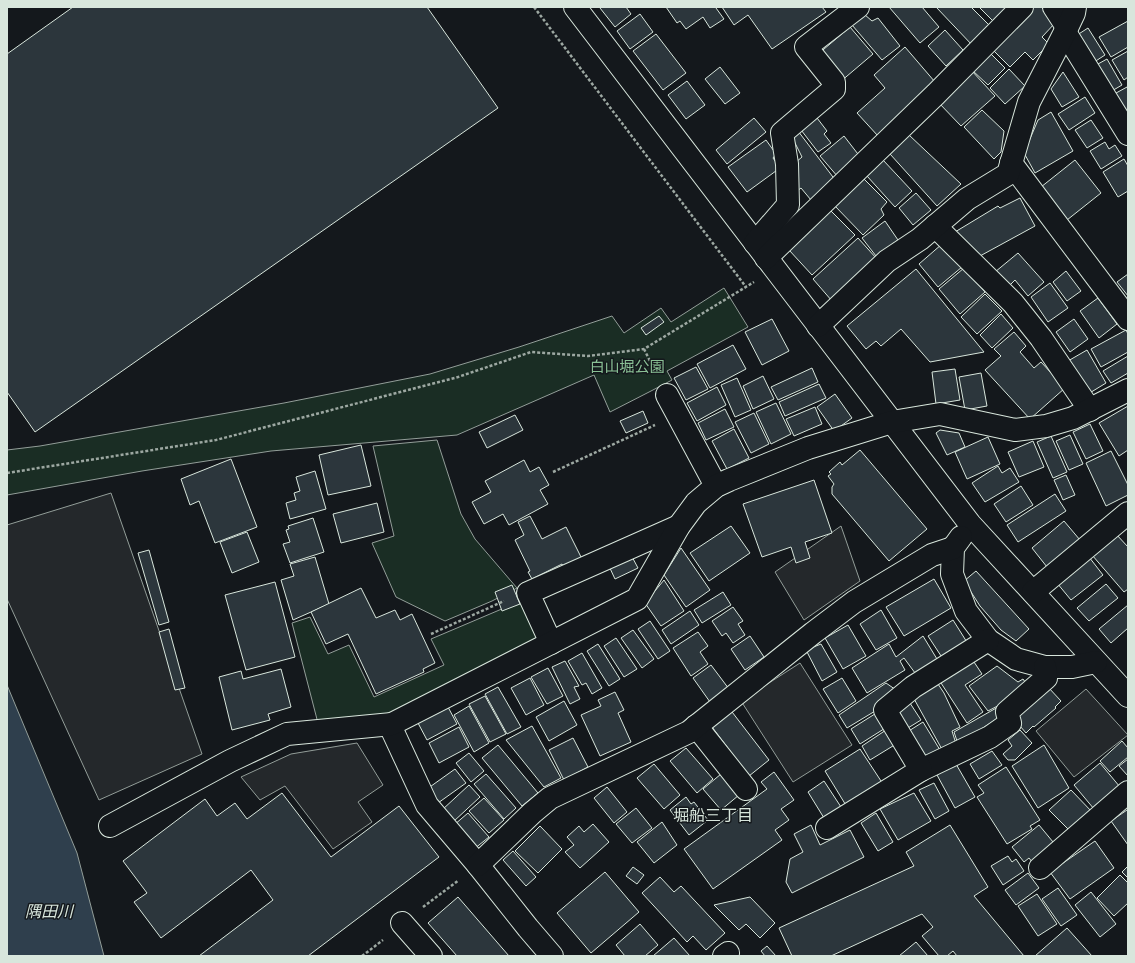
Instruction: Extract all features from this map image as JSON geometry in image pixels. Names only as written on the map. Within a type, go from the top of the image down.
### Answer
[{"type":"street","points":[[765,257],[788,205],[787,164],[782,133],[834,89],[834,82],[806,47],[858,7]]},
{"type":"street","points":[[765,257],[936,94],[1022,7]]},
{"type":"street","points":[[577,8],[765,257],[970,524],[1128,696]]},
{"type":"street","points":[[818,326],[887,261],[920,239],[967,199],[1008,174],[1029,102],[1067,17]]},
{"type":"street","points":[[1067,17],[1128,134]]},
{"type":"street","points":[[1011,162],[1128,319]]},
{"type":"street","points":[[935,226],[1013,303],[1041,338],[1090,410]]},
{"type":"street","points":[[110,826],[230,761],[287,734],[392,728],[637,599],[679,526],[696,504],[716,486],[729,480],[808,448],[892,422],[940,414],[1015,430],[1046,426],[1073,418],[1128,390]]},
{"type":"street","points":[[667,395],[716,486]]},
{"type":"street","points":[[1033,592],[1128,513]]},
{"type":"street","points":[[970,524],[953,548],[952,574],[966,611],[988,640],[1016,659],[1045,667],[1072,667],[1096,662]]},
{"type":"street","points":[[551,643],[528,593],[679,526]]},
{"type":"street","points":[[478,865],[532,813],[550,798],[689,732],[854,602],[932,555],[953,548]]},
{"type":"street","points":[[921,770],[885,710],[913,687],[988,640]]},
{"type":"street","points":[[827,828],[921,770],[990,737],[1010,723],[1007,712],[1046,678],[1045,667]]},
{"type":"street","points":[[696,726],[746,789]]},
{"type":"street","points":[[392,728],[427,805],[552,956]]},
{"type":"street","points":[[1040,868],[1128,792]]},
{"type":"street","points":[[402,923],[431,956]]},
{"type":"path","points":[[534,7],[746,287]]},
{"type":"path","points":[[7,473],[216,440],[458,377],[531,352],[588,356],[644,349],[746,287],[765,257]]},
{"type":"path","points":[[553,472],[677,415]]},
{"type":"path","points":[[431,634],[507,600]]},
{"type":"green space","name":"白山堀公園","points":[[724,288],[748,327],[667,371],[672,380],[610,412],[594,375],[457,435],[271,451],[142,471],[7,495],[7,450],[40,446],[284,403],[430,374],[519,347],[612,316],[624,333],[661,308],[671,322]]},
{"type":"green space","points":[[437,440],[461,514],[475,539],[517,588],[492,601],[445,621],[396,597],[372,543],[394,536],[373,446]]},
{"type":"green space","points":[[523,600],[539,638],[388,715],[319,727],[292,623],[310,617],[328,654],[349,645],[374,697],[444,665],[431,639]]},
{"type":"shaded area","points":[[111,493],[202,754],[99,800],[7,599],[7,525]]},
{"type":"shaded area","points":[[841,526],[860,581],[804,620],[775,572]]},
{"type":"shaded area","points":[[800,663],[852,745],[793,782],[741,701]]},
{"type":"shaded area","points":[[1086,689],[1128,735],[1074,777],[1036,731]]},
{"type":"shaded area","points":[[357,743],[383,785],[358,802],[372,822],[333,849],[285,786],[260,800],[241,777],[291,754]]},
{"type":"water","name":"隅田川","points":[[7,685],[77,853],[104,956],[7,956]]},
{"type":"building","points":[[73,7],[427,7],[498,108],[35,432],[7,392],[7,54]]},
{"type":"building","points":[[626,7],[631,14],[615,27],[600,8]]},
{"type":"building","points":[[666,7],[717,7],[716,8],[724,19],[710,28],[703,17],[686,29],[680,21],[677,23]]},
{"type":"building","points":[[722,7],[822,7],[826,12],[772,49],[748,15],[734,25]]},
{"type":"building","points":[[889,7],[922,7],[939,27],[920,43]]},
{"type":"building","points":[[936,7],[971,7],[992,28],[973,46]]},
{"type":"building","points":[[979,7],[1010,7],[995,23]]},
{"type":"building","points":[[1029,7],[1041,7],[1056,22],[1042,37],[1049,44],[1033,60],[1025,52],[1010,67],[990,47]]},
{"type":"building","points":[[640,14],[653,32],[630,49],[617,31]]},
{"type":"building","points":[[864,14],[872,21],[878,18],[900,46],[882,60],[852,25]]},
{"type":"building","points":[[1128,21],[1128,47],[1111,57],[1099,37]]},
{"type":"building","points":[[850,27],[873,54],[840,82],[817,55]]},
{"type":"building","points":[[1088,28],[1105,55],[1088,66],[1071,39]]},
{"type":"building","points":[[945,30],[963,50],[946,66],[928,46]]},
{"type":"building","points":[[656,34],[686,73],[663,90],[633,51]]},
{"type":"building","points":[[905,47],[935,82],[878,136],[857,113],[885,88],[874,75]]},
{"type":"building","points":[[1128,51],[1128,77],[1124,80],[1112,60]]},
{"type":"building","points":[[989,52],[1005,68],[988,85],[972,70]]},
{"type":"building","points":[[1107,59],[1122,85],[1105,95],[1089,69]]},
{"type":"building","points":[[720,67],[740,93],[725,104],[705,79]]},
{"type":"building","points":[[1009,69],[1025,86],[1005,104],[990,88]]},
{"type":"building","points":[[971,70],[995,96],[961,126],[938,102]]},
{"type":"building","points":[[1063,72],[1079,97],[1062,107],[1051,89]]},
{"type":"building","points":[[687,81],[705,105],[686,119],[668,95]]},
{"type":"building","points":[[1127,87],[1128,90],[1128,117],[1107,98]]},
{"type":"building","points":[[1085,97],[1095,113],[1069,130],[1058,114]]},
{"type":"building","points":[[982,110],[1004,131],[1001,152],[994,159],[964,127]]},
{"type":"building","points":[[1051,112],[1073,151],[1035,173],[1024,153],[1038,120]]},
{"type":"building","points":[[814,114],[827,131],[824,134],[831,143],[818,152],[798,126]]},
{"type":"building","points":[[754,118],[766,132],[727,164],[716,150]]},
{"type":"building","points":[[1091,120],[1103,138],[1087,148],[1075,130]]},
{"type":"building","points":[[798,131],[836,181],[811,200],[801,188],[797,191],[795,163],[802,157],[792,137]]},
{"type":"building","points":[[909,135],[961,184],[937,206],[890,154]]},
{"type":"building","points":[[844,136],[861,158],[838,177],[820,156]]},
{"type":"building","points":[[766,140],[776,154],[773,158],[780,168],[747,192],[728,167]]},
{"type":"building","points":[[1105,142],[1109,149],[1115,145],[1122,156],[1101,169],[1090,151]]},
{"type":"building","points":[[1124,159],[1128,166],[1128,191],[1118,197],[1103,172]]},
{"type":"building","points":[[883,160],[912,191],[895,207],[867,176]]},
{"type":"building","points":[[1075,160],[1101,193],[1067,220],[1041,187]]},
{"type":"building","points":[[862,177],[887,202],[881,209],[884,215],[863,235],[833,204]]},
{"type":"building","points":[[916,193],[931,210],[913,225],[899,208]]},
{"type":"building","points":[[1020,198],[1035,226],[980,256],[955,232],[998,206],[1000,208]]},
{"type":"building","points":[[830,210],[855,235],[812,275],[789,250]]},
{"type":"building","points":[[885,221],[898,240],[876,256],[862,238]]},
{"type":"building","points":[[858,238],[877,259],[832,301],[813,279]]},
{"type":"building","points":[[942,244],[962,267],[938,287],[919,264]]},
{"type":"building","points":[[1018,253],[1044,282],[1028,296],[1015,280],[1008,287],[995,272]]},
{"type":"building","points":[[964,268],[985,292],[960,314],[939,289]]},
{"type":"building","points":[[916,269],[984,352],[930,362],[901,329],[881,346],[876,341],[866,349],[847,326]]},
{"type":"building","points":[[1066,271],[1081,291],[1067,301],[1053,282]]},
{"type":"building","points":[[1128,274],[1128,296],[1117,282]]},
{"type":"building","points":[[1050,283],[1068,308],[1048,322],[1031,297]]},
{"type":"building","points":[[985,294],[1002,311],[977,334],[961,317]]},
{"type":"building","points":[[1098,298],[1117,324],[1099,338],[1080,311]]},
{"type":"building","points":[[1001,314],[1013,328],[992,348],[980,335]]},
{"type":"building","points":[[659,316],[664,322],[646,335],[641,328]]},
{"type":"building","points":[[772,319],[789,351],[762,365],[745,332]]},
{"type":"building","points":[[1074,319],[1088,339],[1070,352],[1056,332]]},
{"type":"building","points":[[1126,330],[1128,334],[1128,352],[1101,367],[1091,349]]},
{"type":"building","points":[[1014,332],[1026,346],[1020,352],[1034,368],[1041,362],[1065,388],[1030,419],[985,370],[1001,356],[994,349]]},
{"type":"building","points":[[733,345],[746,369],[710,388],[697,364]]},
{"type":"building","points":[[1087,350],[1106,383],[1088,394],[1068,361]]},
{"type":"building","points":[[1128,356],[1128,373],[1111,383],[1103,371]]},
{"type":"building","points":[[696,367],[708,389],[686,400],[674,378]]},
{"type":"building","points":[[812,368],[818,382],[778,400],[771,387]]},
{"type":"building","points":[[955,369],[960,400],[936,404],[932,372]]},
{"type":"building","points":[[981,373],[987,406],[965,410],[959,377]]},
{"type":"building","points":[[763,376],[774,399],[753,409],[743,386]]},
{"type":"building","points":[[737,378],[751,410],[735,417],[721,385]]},
{"type":"building","points":[[819,384],[826,398],[785,416],[779,402]]},
{"type":"building","points":[[717,387],[726,405],[697,421],[687,403]]},
{"type":"building","points":[[835,394],[852,418],[834,431],[817,407]]},
{"type":"building","points":[[776,403],[791,434],[771,444],[756,412]]},
{"type":"building","points":[[1128,406],[1128,450],[1119,456],[1099,423]]},
{"type":"building","points":[[815,407],[822,424],[794,436],[786,419]]},
{"type":"building","points":[[725,409],[734,427],[706,440],[698,423]]},
{"type":"building","points":[[643,411],[648,423],[626,433],[620,421]]},
{"type":"building","points":[[754,413],[769,444],[751,453],[735,422]]},
{"type":"building","points":[[515,415],[523,430],[487,448],[479,432]]},
{"type":"building","points":[[1090,424],[1103,451],[1086,459],[1073,432]]},
{"type":"building","points":[[734,429],[749,458],[727,469],[712,441]]},
{"type":"building","points":[[940,430],[959,433],[965,447],[947,455],[936,433]]},
{"type":"building","points":[[1070,435],[1083,464],[1069,470],[1056,441]]},
{"type":"building","points":[[1051,436],[1067,472],[1053,478],[1037,442]]},
{"type":"building","points":[[988,437],[1000,464],[967,479],[955,452]]},
{"type":"building","points":[[1033,441],[1044,467],[1019,477],[1008,452]]},
{"type":"building","points":[[361,445],[371,486],[328,495],[319,455]]},
{"type":"building","points":[[860,450],[927,529],[889,561],[832,494],[832,487],[834,484],[828,476],[831,474],[829,472],[840,462],[842,465]]},
{"type":"building","points":[[1111,451],[1128,485],[1128,495],[1106,506],[1086,463]]},
{"type":"building","points":[[231,459],[257,527],[215,543],[199,501],[190,505],[181,479]]},
{"type":"building","points":[[524,460],[530,472],[539,467],[549,485],[540,490],[548,504],[509,525],[503,514],[484,524],[472,502],[491,492],[485,481]]},
{"type":"building","points":[[998,466],[1002,473],[1010,468],[1019,482],[985,502],[972,483]]},
{"type":"building","points":[[315,471],[326,509],[290,519],[286,503],[296,500],[294,493],[300,491],[296,477]]},
{"type":"building","points":[[1066,475],[1075,495],[1063,500],[1054,480]]},
{"type":"building","points":[[814,480],[832,533],[805,542],[810,558],[796,563],[791,547],[762,557],[743,504]]},
{"type":"building","points":[[1021,486],[1033,505],[1006,522],[994,504]]},
{"type":"building","points":[[1055,494],[1066,511],[1018,542],[1007,525]]},
{"type":"building","points":[[377,503],[384,532],[341,543],[333,514]]},
{"type":"building","points":[[530,516],[542,539],[566,527],[582,559],[564,568],[562,564],[532,579],[528,572],[530,571],[515,540],[524,535],[518,522]]},
{"type":"building","points":[[313,518],[324,552],[290,563],[283,544],[290,542],[286,530],[289,529],[288,526]]},
{"type":"building","points":[[1064,521],[1080,540],[1047,567],[1032,548]]},
{"type":"building","points":[[731,526],[750,553],[709,581],[690,553]]},
{"type":"building","points":[[247,532],[259,562],[232,573],[220,542]]},
{"type":"building","points":[[1116,534],[1128,547],[1128,589],[1124,592],[1092,555]]},
{"type":"building","points":[[681,548],[710,590],[686,607],[664,575]]},
{"type":"building","points":[[149,550],[169,622],[159,625],[138,553]]},
{"type":"building","points":[[630,553],[638,568],[615,579],[608,564]]},
{"type":"building","points":[[315,557],[329,604],[293,620],[281,580],[294,576],[290,564]]},
{"type":"building","points":[[1089,557],[1103,575],[1071,600],[1057,583]]},
{"type":"building","points":[[976,571],[1029,629],[1016,641],[1001,630],[980,606],[964,581]]},
{"type":"building","points":[[934,579],[951,608],[904,636],[886,607]]},
{"type":"building","points":[[664,580],[684,611],[661,626],[645,603]]},
{"type":"building","points":[[275,582],[295,657],[246,670],[225,595]]},
{"type":"building","points":[[1106,584],[1118,598],[1089,621],[1077,608]]},
{"type":"building","points":[[512,585],[520,604],[502,611],[495,592]]},
{"type":"building","points":[[361,588],[376,618],[395,610],[400,620],[412,614],[435,663],[423,669],[424,672],[376,694],[348,634],[326,644],[311,612]]},
{"type":"building","points":[[723,592],[731,605],[702,623],[694,610]]},
{"type":"building","points":[[1128,605],[1128,628],[1111,643],[1099,629]]},
{"type":"building","points":[[733,607],[743,621],[738,624],[745,635],[733,643],[726,633],[722,636],[712,621]]},
{"type":"building","points":[[881,610],[897,638],[876,650],[860,624]]},
{"type":"building","points":[[690,611],[699,625],[671,644],[662,630]]},
{"type":"building","points":[[953,620],[970,647],[945,662],[928,636]]},
{"type":"building","points":[[650,621],[670,651],[658,659],[638,629]]},
{"type":"building","points":[[848,625],[866,656],[843,669],[825,638]]},
{"type":"building","points":[[169,629],[185,688],[175,690],[159,632]]},
{"type":"building","points":[[633,630],[654,659],[642,668],[621,638]]},
{"type":"building","points":[[698,632],[708,646],[700,652],[708,664],[691,676],[673,648]]},
{"type":"building","points":[[750,636],[764,657],[745,670],[731,649]]},
{"type":"building","points":[[923,636],[940,664],[918,677],[904,658],[900,661],[905,670],[867,693],[852,668],[889,644],[896,657]]},
{"type":"building","points":[[616,638],[637,669],[624,677],[604,646]]},
{"type":"building","points":[[598,644],[620,679],[609,686],[587,651]]},
{"type":"building","points":[[821,644],[837,672],[822,681],[806,650]]},
{"type":"building","points":[[582,653],[602,688],[592,694],[586,683],[582,685],[568,661]]},
{"type":"building","points":[[972,659],[982,674],[965,685],[983,712],[967,723],[941,683]]},
{"type":"building","points":[[565,661],[579,686],[574,687],[580,699],[570,704],[552,667]]},
{"type":"building","points":[[711,665],[729,689],[710,702],[693,678]]},
{"type":"building","points":[[997,666],[1018,682],[1023,679],[1030,689],[988,711],[969,686]]},
{"type":"building","points":[[548,668],[563,696],[547,704],[531,677]]},
{"type":"building","points":[[281,669],[291,707],[268,714],[270,720],[232,730],[219,677],[241,671],[243,679]]},
{"type":"building","points":[[530,678],[544,705],[526,715],[511,688]]},
{"type":"building","points":[[842,678],[856,701],[838,713],[823,689]]},
{"type":"building","points":[[886,683],[899,692],[900,696],[847,728],[839,715]]},
{"type":"building","points":[[938,684],[944,693],[960,727],[952,731],[957,747],[944,753],[913,697]]},
{"type":"building","points":[[498,687],[521,727],[507,734],[485,694]]},
{"type":"building","points":[[1048,687],[1061,701],[1055,707],[1056,708],[1026,733],[1014,719]]},
{"type":"building","points":[[615,692],[624,710],[618,713],[631,742],[600,756],[581,715],[601,706],[598,700]]},
{"type":"building","points":[[485,696],[506,734],[490,742],[469,704]]},
{"type":"building","points":[[908,700],[921,720],[903,731],[890,711]]},
{"type":"building","points":[[564,701],[577,725],[549,741],[536,717]]},
{"type":"building","points":[[469,706],[489,743],[474,752],[454,715]]},
{"type":"building","points":[[448,707],[457,724],[427,740],[418,723]]},
{"type":"building","points":[[998,707],[1003,715],[958,744],[954,732]]},
{"type":"building","points":[[729,708],[769,760],[749,776],[709,723]]},
{"type":"building","points":[[878,712],[887,727],[860,744],[851,729]]},
{"type":"building","points":[[923,722],[940,750],[921,762],[904,734]]},
{"type":"building","points":[[532,726],[561,778],[544,787],[506,740]]},
{"type":"building","points":[[892,726],[901,741],[870,760],[862,746]]},
{"type":"building","points":[[459,727],[469,747],[439,763],[429,743]]},
{"type":"building","points":[[1020,730],[1032,743],[1015,760],[1008,760],[1003,754],[1012,746],[1008,740]]},
{"type":"building","points":[[573,738],[588,767],[564,780],[549,750]]},
{"type":"building","points":[[1122,741],[1128,748],[1128,757],[1110,772],[1100,761]]},
{"type":"building","points":[[498,745],[538,793],[522,806],[482,758]]},
{"type":"building","points":[[1044,745],[1069,788],[1038,808],[1012,766]]},
{"type":"building","points":[[686,748],[713,779],[697,793],[670,761]]},
{"type":"building","points":[[860,749],[883,784],[847,807],[825,771]]},
{"type":"building","points":[[992,751],[1002,765],[979,779],[970,764]]},
{"type":"building","points":[[469,753],[484,771],[471,782],[456,763]]},
{"type":"building","points":[[1128,759],[1128,776],[1119,766]]},
{"type":"building","points":[[1100,763],[1120,787],[1094,809],[1074,785]]},
{"type":"building","points":[[654,764],[680,795],[664,809],[637,778]]},
{"type":"building","points":[[956,764],[975,797],[955,808],[937,775]]},
{"type":"building","points":[[1006,767],[1040,820],[1030,826],[1032,829],[1007,844],[977,797],[984,793],[978,785]]},
{"type":"building","points":[[455,769],[466,783],[438,803],[427,789]]},
{"type":"building","points":[[774,772],[794,800],[781,809],[789,820],[775,830],[782,840],[713,889],[684,849],[767,789],[761,782]]},
{"type":"building","points":[[486,774],[516,808],[504,819],[474,784]]},
{"type":"building","points":[[721,774],[739,795],[721,810],[703,789]]},
{"type":"building","points":[[824,781],[841,807],[824,818],[808,792]]},
{"type":"building","points":[[934,783],[949,811],[935,819],[919,790]]},
{"type":"building","points":[[469,785],[480,797],[453,822],[442,810]]},
{"type":"building","points":[[607,787],[627,812],[614,823],[594,798]]},
{"type":"building","points":[[1071,790],[1093,813],[1072,833],[1049,810]]},
{"type":"building","points":[[282,793],[331,857],[399,806],[439,857],[308,956],[199,956],[273,900],[251,870],[161,938],[134,902],[147,893],[123,861],[205,799],[217,816],[235,803],[247,819]]},
{"type":"building","points":[[914,793],[931,821],[898,840],[880,809]]},
{"type":"building","points":[[686,797],[691,804],[694,802],[708,820],[689,835],[670,810]]},
{"type":"building","points":[[484,798],[504,820],[489,833],[469,811]]},
{"type":"building","points":[[636,808],[652,828],[632,843],[616,824]]},
{"type":"building","points":[[1127,810],[1128,811],[1128,845],[1111,821]]},
{"type":"building","points":[[468,813],[489,837],[474,849],[454,825]]},
{"type":"building","points":[[876,813],[893,842],[878,851],[861,823]]},
{"type":"building","points":[[662,822],[677,845],[654,863],[637,842]]},
{"type":"building","points":[[593,824],[609,842],[580,868],[565,852],[574,845],[567,837],[579,826],[584,832]]},
{"type":"building","points":[[811,825],[820,845],[850,830],[864,857],[792,893],[786,882],[790,859],[803,852],[794,834]]},
{"type":"building","points":[[950,825],[988,887],[974,896],[1024,956],[957,956],[953,951],[947,956],[939,956],[922,936],[933,927],[922,914],[831,956],[792,956],[779,928],[914,866],[906,852]]},
{"type":"building","points":[[1039,825],[1058,848],[1036,867],[1029,858],[1024,862],[1012,847]]},
{"type":"building","points":[[540,826],[562,849],[538,873],[515,851]]},
{"type":"building","points":[[1095,841],[1114,868],[1070,899],[1050,872]]},
{"type":"building","points":[[513,851],[536,877],[526,886],[503,860]]},
{"type":"building","points":[[1008,856],[1012,862],[1016,859],[1024,871],[1003,885],[991,866]]},
{"type":"building","points":[[1128,866],[1128,878],[1122,872]]},
{"type":"building","points":[[633,867],[644,875],[637,884],[626,876]]},
{"type":"building","points":[[605,872],[639,912],[591,953],[557,913]]},
{"type":"building","points":[[1028,873],[1039,888],[1016,905],[1005,890]]},
{"type":"building","points":[[1120,875],[1128,883],[1128,903],[1114,916],[1097,898]]},
{"type":"building","points":[[660,877],[674,892],[681,886],[725,933],[706,950],[693,936],[687,942],[642,893]]},
{"type":"building","points":[[1058,888],[1077,915],[1061,926],[1042,899]]},
{"type":"building","points":[[1091,892],[1116,924],[1100,937],[1075,905]]},
{"type":"building","points":[[1037,894],[1057,924],[1038,936],[1018,906]]},
{"type":"building","points":[[458,897],[509,956],[457,956],[428,923]]},
{"type":"building","points":[[750,897],[775,923],[760,938],[746,924],[739,930],[714,905]]},
{"type":"building","points":[[640,924],[658,945],[645,956],[625,956],[616,945]]},
{"type":"building","points":[[1067,928],[1092,956],[1035,956]]},
{"type":"building","points":[[674,938],[690,956],[653,956]]},
{"type":"building","points":[[916,942],[928,956],[899,956]]},
{"type":"building","points":[[767,946],[776,956],[765,956],[761,951]]},
{"type":"district","name":"堀船三丁目","points":[[713,815]]}]
